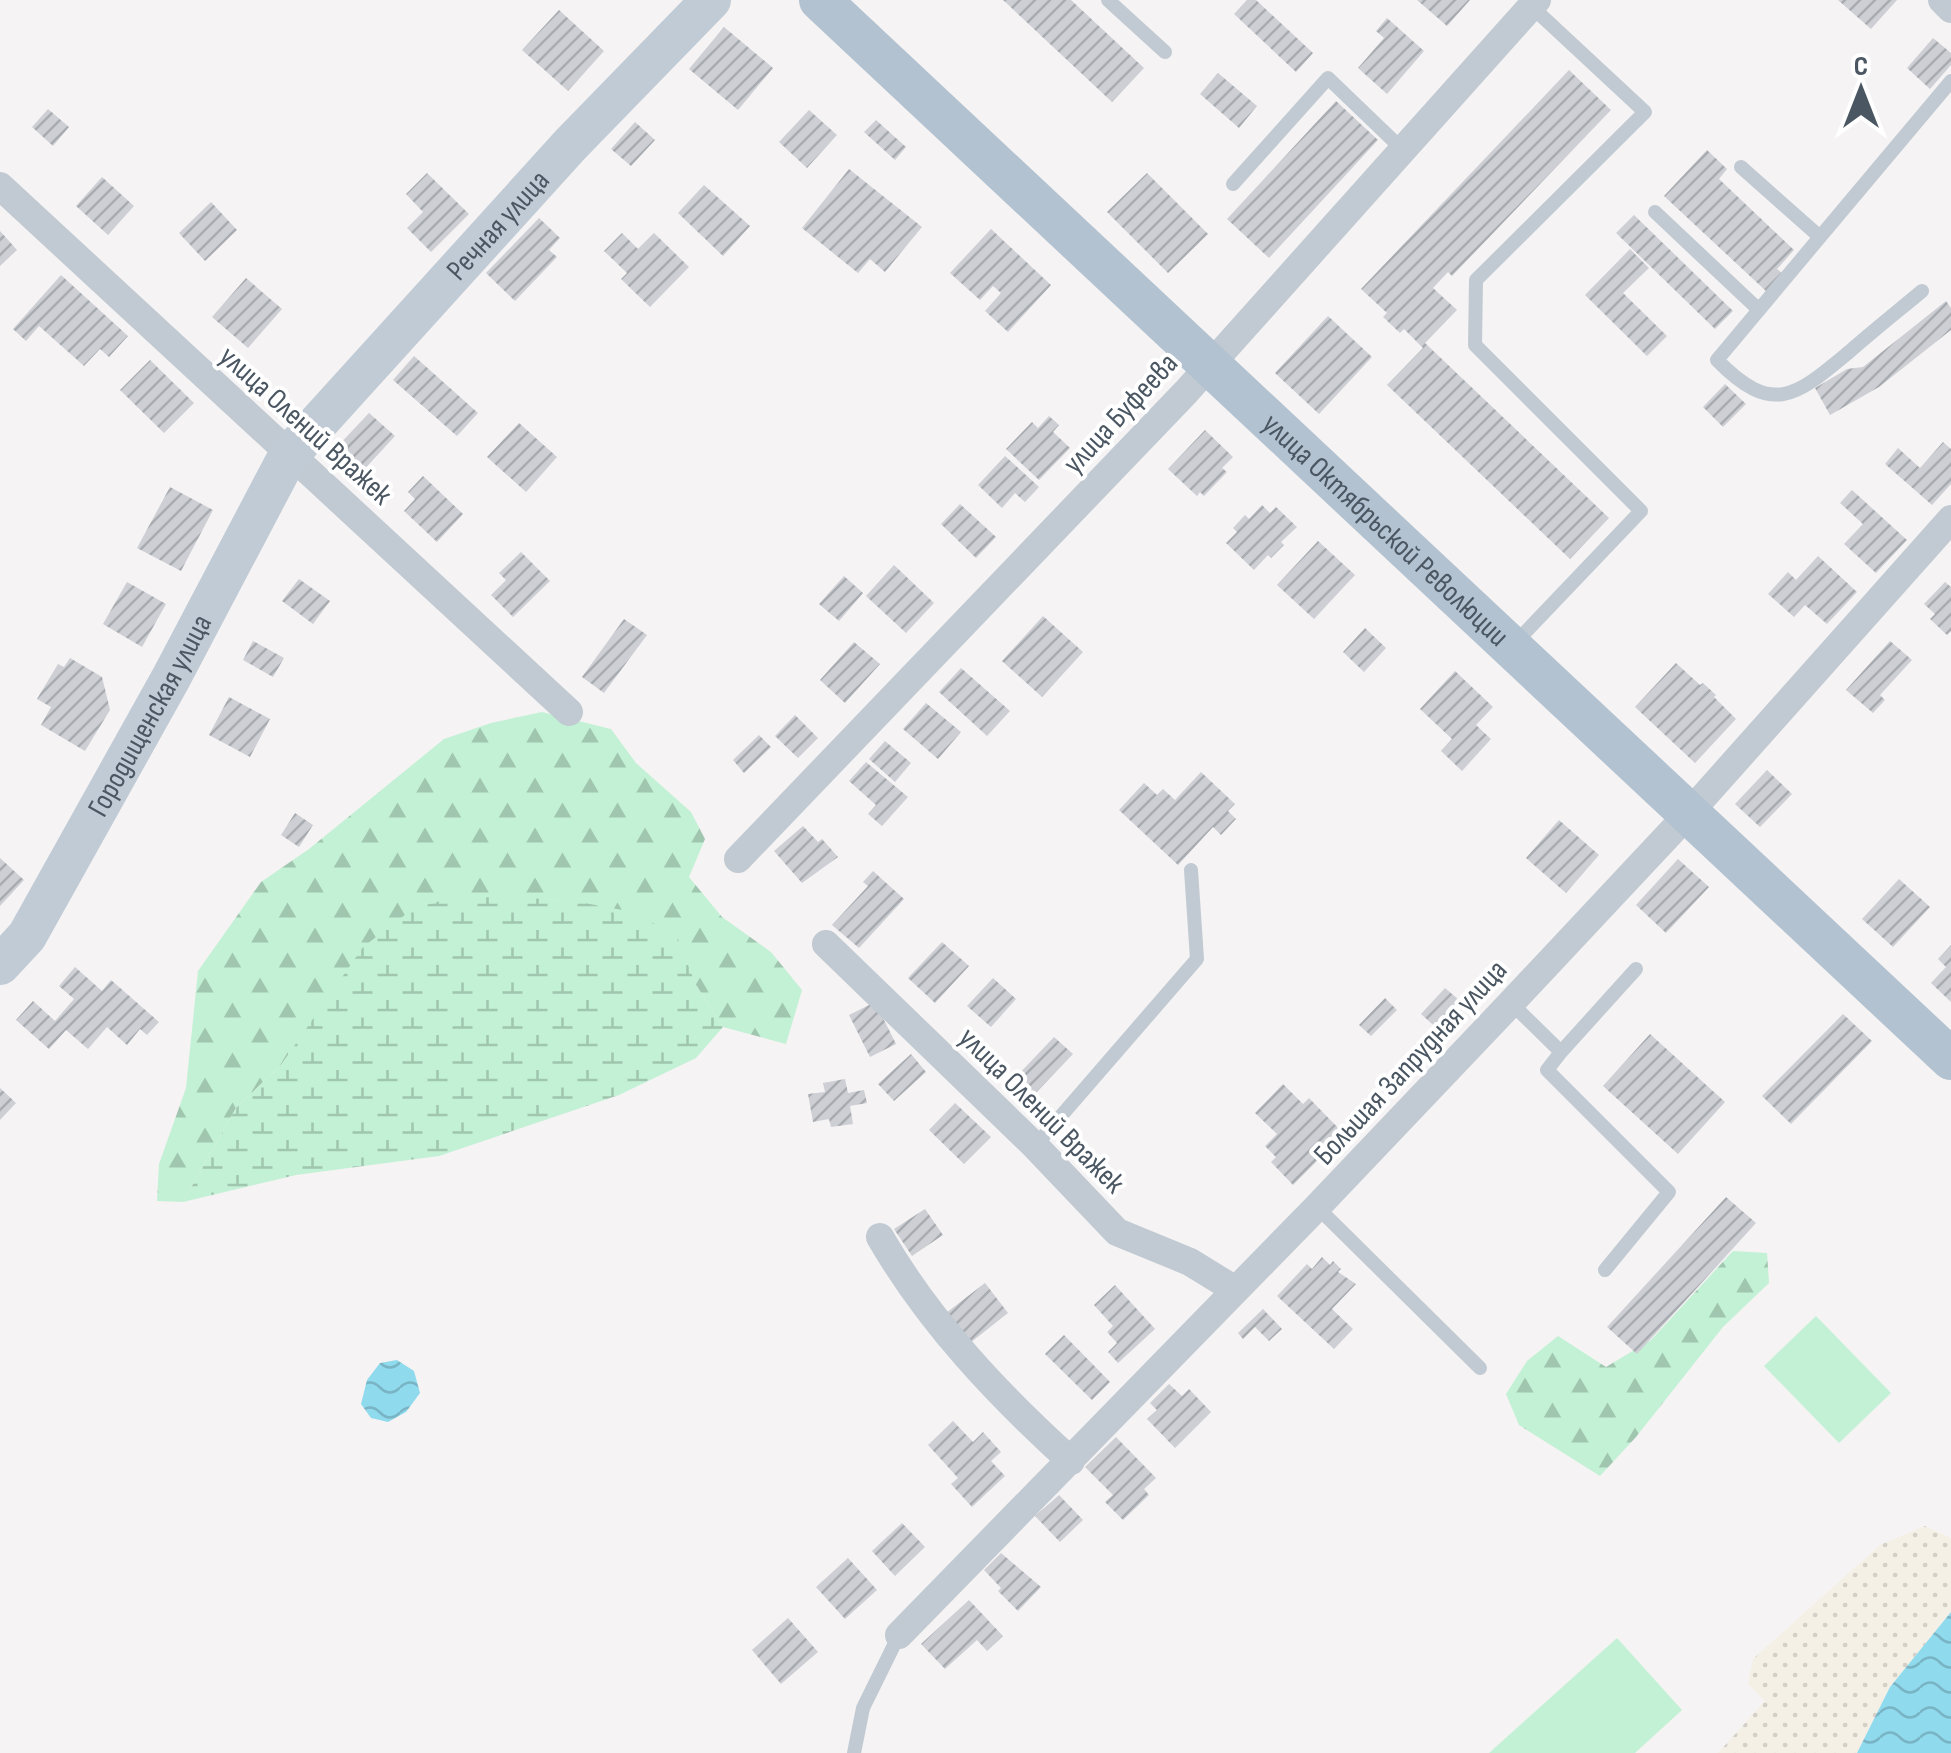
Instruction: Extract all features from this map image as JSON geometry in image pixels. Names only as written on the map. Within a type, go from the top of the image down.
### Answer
[{"type":"main road","name":"улица Октябрьской Революции","points":[[820,0],[1951,1059]]},
{"type":"street","name":"Речная улица","points":[[288,456],[570,145],[711,0]]},
{"type":"street","points":[[1942,0],[1951,9]]},
{"type":"street","name":"улица Буфеева","points":[[738,858],[1210,364],[1534,3]]},
{"type":"street","name":"улица Олений Вражек","points":[[0,186],[569,712]]},
{"type":"street","name":"Городищенская улица","points":[[0,965],[27,936],[288,456]]},
{"type":"street","name":"Большая Запрудная улица","points":[[899,1635],[1511,1003],[1690,812],[1951,519]]},
{"type":"street","name":"улица Олений Вражек","points":[[826,944],[1036,1146],[1118,1232],[1190,1262],[1234,1288]]},
{"type":"street","points":[[880,1236],[903,1277],[1003,1400],[1071,1461]]},
{"type":"lane","points":[[1108,0],[1166,52]]},
{"type":"lane","points":[[1513,646],[1641,511],[1475,346],[1476,280],[1645,112],[1534,3]]},
{"type":"lane","points":[[1232,184],[1328,78],[1402,149]]},
{"type":"lane","points":[[1922,291],[1808,386],[1780,395],[1751,388],[1717,360],[1951,82]]},
{"type":"lane","points":[[1741,167],[1820,237]]},
{"type":"lane","points":[[1655,212],[1759,310]]},
{"type":"lane","points":[[1036,1146],[1197,959],[1191,870]]},
{"type":"lane","points":[[1606,1270],[1670,1192],[1547,1070],[1636,969]]},
{"type":"lane","points":[[1511,1003],[1561,1052]]},
{"type":"lane","points":[[1317,1207],[1480,1368]]},
{"type":"lane","points":[[854,1753],[863,1708],[899,1635]]},
{"type":"green space","points":[[542,712],[611,729],[636,763],[691,812],[705,839],[689,877],[722,917],[771,952],[802,990],[786,1044],[723,1027],[696,985],[676,935],[568,900],[452,898],[317,1015],[281,1065],[236,1108],[183,1202],[157,1201],[159,1164],[186,1088],[198,971],[261,882],[309,849],[444,739]]},
{"type":"green space","points":[[452,898],[568,900],[628,911],[676,934],[696,985],[723,1027],[696,1058],[619,1095],[439,1156],[296,1175],[183,1202],[236,1108],[281,1065],[363,947],[414,908]]},
{"type":"green space","points":[[1733,1251],[1767,1253],[1769,1283],[1723,1327],[1600,1476],[1519,1425],[1506,1394],[1527,1361],[1558,1336],[1606,1367],[1651,1340]]},
{"type":"green space","points":[[1816,1316],[1891,1393],[1839,1443],[1764,1366]]},
{"type":"green space","points":[[1617,1638],[1682,1710],[1635,1753],[1489,1753]]},
{"type":"sand","points":[[1925,1526],[1951,1538],[1951,1612],[1890,1687],[1857,1753],[1718,1753],[1765,1701],[1748,1684],[1753,1659],[1880,1545]]},
{"type":"water","points":[[397,1360],[414,1371],[420,1393],[406,1412],[388,1422],[371,1418],[361,1404],[367,1380],[380,1363]]},
{"type":"water","points":[[1951,1612],[1951,1753],[1857,1753],[1890,1687]]},
{"type":"building","points":[[1003,0],[1071,0],[1144,68],[1112,102]]},
{"type":"building","points":[[1247,0],[1256,0],[1313,53],[1296,72],[1234,14]]},
{"type":"building","points":[[1417,0],[1470,0],[1447,26]]},
{"type":"building","points":[[1838,0],[1897,0],[1871,29]]},
{"type":"building","points":[[559,10],[604,51],[568,91],[522,50]]},
{"type":"building","points":[[1387,18],[1424,51],[1387,94],[1358,68],[1384,38],[1376,31]]},
{"type":"building","points":[[724,27],[773,68],[738,110],[689,69]]},
{"type":"building","points":[[1933,38],[1951,53],[1951,65],[1930,89],[1907,68]]},
{"type":"building","points":[[1569,70],[1611,110],[1452,276],[1448,272],[1433,288],[1457,310],[1425,343],[1609,518],[1570,559],[1387,385],[1423,348],[1404,329],[1400,333],[1383,317],[1387,313],[1361,289]]},
{"type":"building","points":[[1218,73],[1257,106],[1239,128],[1200,94]]},
{"type":"building","points":[[1336,101],[1378,140],[1269,258],[1227,219]]},
{"type":"building","points":[[48,109],[69,127],[53,146],[32,127]]},
{"type":"building","points":[[809,110],[837,135],[807,168],[779,142]]},
{"type":"building","points":[[876,120],[906,147],[895,160],[864,132]]},
{"type":"building","points":[[635,122],[655,140],[631,166],[611,149]]},
{"type":"building","points":[[1707,150],[1727,169],[1719,179],[1794,250],[1777,269],[1783,274],[1767,292],[1664,196]]},
{"type":"building","points":[[849,169],[922,227],[885,272],[870,259],[858,273],[802,228]]},
{"type":"building","points":[[427,173],[469,214],[431,252],[407,228],[423,212],[406,194]]},
{"type":"building","points":[[1147,173],[1208,234],[1168,273],[1107,212]]},
{"type":"building","points":[[102,177],[134,206],[108,235],[76,206]]},
{"type":"building","points":[[704,185],[750,226],[723,256],[678,213]]},
{"type":"building","points":[[211,202],[237,230],[205,261],[179,233]]},
{"type":"building","points":[[1634,215],[1733,311],[1715,329],[1616,233]]},
{"type":"building","points":[[539,218],[560,238],[549,250],[557,257],[515,301],[486,273]]},
{"type":"building","points":[[991,229],[1051,285],[1008,332],[985,311],[1001,293],[993,286],[980,300],[950,273]]},
{"type":"building","points":[[0,231],[17,250],[0,266]]},
{"type":"building","points":[[622,233],[638,249],[654,233],[689,267],[650,307],[621,279],[627,273],[604,251]]},
{"type":"building","points":[[1630,249],[1649,268],[1623,293],[1667,336],[1647,356],[1585,295]]},
{"type":"building","points":[[61,275],[128,336],[109,357],[100,349],[84,366],[39,326],[26,341],[13,329]]},
{"type":"building","points":[[246,278],[282,309],[248,348],[212,317]]},
{"type":"building","points":[[1946,301],[1951,308],[1951,330],[1879,387],[1830,415],[1815,388],[1847,369],[1863,367]]},
{"type":"building","points":[[1328,316],[1372,357],[1319,414],[1275,373]]},
{"type":"building","points":[[414,356],[478,413],[457,436],[393,380]]},
{"type":"building","points":[[150,360],[194,403],[164,433],[120,390]]},
{"type":"building","points":[[1725,384],[1746,404],[1723,427],[1703,407]]},
{"type":"building","points":[[369,413],[395,436],[361,473],[335,449]]},
{"type":"building","points":[[1049,416],[1059,425],[1053,432],[1070,448],[1039,480],[1006,449],[1032,422],[1038,428]]},
{"type":"building","points":[[519,423],[557,457],[526,492],[487,457]]},
{"type":"building","points":[[1205,430],[1233,457],[1222,468],[1227,472],[1204,496],[1200,492],[1197,496],[1168,469]]},
{"type":"building","points":[[1943,442],[1951,449],[1951,484],[1932,505],[1885,464],[1898,448],[1920,468]]},
{"type":"building","points":[[1005,456],[1039,487],[1025,502],[1015,493],[1002,508],[978,485]]},
{"type":"building","points":[[423,476],[463,514],[437,542],[404,511],[415,499],[408,492]]},
{"type":"building","points":[[170,487],[213,510],[181,571],[137,548]]},
{"type":"building","points":[[1852,490],[1907,540],[1876,573],[1844,544],[1863,524],[1840,503]]},
{"type":"building","points":[[960,504],[996,537],[976,558],[941,524]]},
{"type":"building","points":[[1262,505],[1270,513],[1276,507],[1297,527],[1271,558],[1268,555],[1254,570],[1226,543],[1245,515],[1249,519]]},
{"type":"building","points":[[1318,541],[1355,575],[1314,619],[1277,585]]},
{"type":"building","points":[[521,552],[550,581],[513,617],[491,595],[506,580],[499,573]]},
{"type":"building","points":[[1818,556],[1857,592],[1827,624],[1805,605],[1794,617],[1768,594],[1788,572],[1796,580]]},
{"type":"building","points":[[894,565],[934,603],[906,633],[866,596]]},
{"type":"building","points":[[844,576],[863,593],[839,621],[819,604]]},
{"type":"building","points":[[299,579],[330,601],[313,624],[282,601]]},
{"type":"building","points":[[127,582],[166,604],[142,647],[103,624]]},
{"type":"building","points":[[1945,582],[1951,587],[1951,631],[1947,635],[1930,619],[1935,614],[1924,604]]},
{"type":"building","points":[[1043,616],[1083,652],[1042,697],[1002,661]]},
{"type":"building","points":[[624,619],[647,635],[604,693],[582,677]]},
{"type":"building","points":[[1365,628],[1386,648],[1364,672],[1343,652]]},
{"type":"building","points":[[253,641],[284,658],[273,677],[243,660]]},
{"type":"building","points":[[1890,641],[1912,660],[1880,695],[1885,700],[1873,713],[1846,690]]},
{"type":"building","points":[[854,642],[880,664],[845,703],[820,680]]},
{"type":"building","points":[[70,658],[102,677],[110,710],[85,751],[41,725],[51,707],[37,699],[58,664],[64,667]]},
{"type":"building","points":[[1676,663],[1716,695],[1736,719],[1695,763],[1635,707]]},
{"type":"building","points":[[961,668],[1010,711],[987,736],[939,692]]},
{"type":"building","points":[[1455,671],[1493,707],[1476,725],[1491,739],[1462,771],[1441,751],[1452,739],[1420,709]]},
{"type":"building","points":[[229,697],[270,719],[250,757],[209,735]]},
{"type":"building","points":[[926,703],[961,732],[938,759],[903,729]]},
{"type":"building","points":[[795,715],[818,738],[798,758],[775,736]]},
{"type":"building","points":[[759,735],[771,747],[744,773],[733,760]]},
{"type":"building","points":[[885,741],[911,763],[895,782],[869,759]]},
{"type":"building","points":[[866,762],[908,797],[882,826],[868,814],[876,805],[849,781]]},
{"type":"building","points":[[1767,770],[1792,794],[1760,827],[1735,804]]},
{"type":"building","points":[[1201,772],[1235,804],[1228,811],[1236,819],[1221,835],[1213,827],[1178,865],[1119,810],[1144,783],[1157,795],[1163,789],[1175,800]]},
{"type":"building","points":[[295,813],[313,825],[299,847],[281,835]]},
{"type":"building","points":[[1559,820],[1599,855],[1566,893],[1526,858]]},
{"type":"building","points":[[803,826],[838,857],[802,883],[774,851]]},
{"type":"building","points":[[0,858],[24,880],[0,906]]},
{"type":"building","points":[[1678,859],[1709,887],[1666,933],[1636,905]]},
{"type":"building","points":[[873,871],[904,899],[859,948],[832,925],[868,886],[863,882]]},
{"type":"building","points":[[1899,879],[1930,907],[1893,947],[1862,919]]},
{"type":"building","points":[[942,942],[969,966],[935,1003],[908,978]]},
{"type":"building","points":[[1951,945],[1951,1002],[1931,983],[1946,967],[1938,959]]},
{"type":"building","points":[[75,967],[102,991],[111,980],[159,1022],[147,1035],[140,1029],[127,1045],[107,1027],[88,1049],[66,1030],[49,1049],[16,1020],[33,1001],[55,1021],[74,999],[59,986]]},
{"type":"building","points":[[993,978],[1016,999],[991,1027],[967,1006]]},
{"type":"building","points":[[1445,988],[1466,1006],[1442,1033],[1421,1014]]},
{"type":"building","points":[[1385,998],[1397,1010],[1371,1036],[1359,1025]]},
{"type":"building","points":[[875,1002],[896,1044],[870,1057],[849,1015]]},
{"type":"building","points":[[1843,1014],[1872,1041],[1791,1124],[1762,1096]]},
{"type":"building","points":[[1650,1034],[1725,1102],[1678,1154],[1603,1086]]},
{"type":"building","points":[[1054,1037],[1073,1054],[1033,1096],[1015,1078]]},
{"type":"building","points":[[911,1054],[926,1072],[894,1101],[878,1084]]},
{"type":"building","points":[[845,1079],[848,1093],[864,1090],[867,1103],[850,1106],[853,1124],[831,1127],[829,1119],[813,1122],[808,1094],[825,1092],[823,1083]]},
{"type":"building","points":[[1283,1084],[1303,1104],[1309,1098],[1344,1134],[1293,1185],[1271,1162],[1276,1157],[1265,1146],[1277,1134],[1255,1113]]},
{"type":"building","points":[[0,1088],[16,1103],[0,1120]]},
{"type":"building","points":[[955,1103],[991,1137],[964,1164],[929,1130]]},
{"type":"building","points":[[1726,1197],[1756,1223],[1637,1354],[1607,1327]]},
{"type":"building","points":[[925,1209],[943,1235],[912,1256],[894,1229]]},
{"type":"building","points":[[1322,1257],[1330,1265],[1333,1261],[1341,1269],[1338,1272],[1356,1284],[1332,1309],[1353,1329],[1334,1349],[1277,1296],[1307,1264],[1312,1269]]},
{"type":"building","points":[[985,1283],[1008,1313],[970,1343],[946,1313]]},
{"type":"building","points":[[1115,1285],[1155,1329],[1118,1363],[1108,1352],[1117,1343],[1107,1332],[1113,1326],[1094,1305]]},
{"type":"building","points":[[1263,1309],[1282,1329],[1269,1341],[1255,1327],[1243,1339],[1238,1333]]},
{"type":"building","points":[[1064,1335],[1110,1382],[1092,1400],[1045,1354]]},
{"type":"building","points":[[1169,1384],[1182,1396],[1189,1389],[1211,1412],[1175,1448],[1147,1419],[1157,1410],[1150,1403]]},
{"type":"building","points":[[953,1421],[973,1442],[983,1432],[1001,1452],[991,1461],[1005,1476],[972,1507],[951,1484],[958,1478],[928,1445]]},
{"type":"building","points":[[1116,1437],[1156,1478],[1144,1489],[1149,1495],[1123,1520],[1105,1502],[1113,1495],[1085,1467]]},
{"type":"building","points":[[1059,1495],[1083,1520],[1060,1542],[1035,1516]]},
{"type":"building","points":[[902,1523],[925,1547],[895,1576],[872,1551]]},
{"type":"building","points":[[1001,1553],[1041,1587],[1018,1611],[984,1570]]},
{"type":"building","points":[[848,1558],[877,1590],[845,1619],[816,1587]]},
{"type":"building","points":[[969,1600],[1003,1636],[987,1651],[977,1640],[945,1669],[921,1644]]},
{"type":"building","points":[[788,1618],[818,1652],[781,1684],[752,1650]]}]
